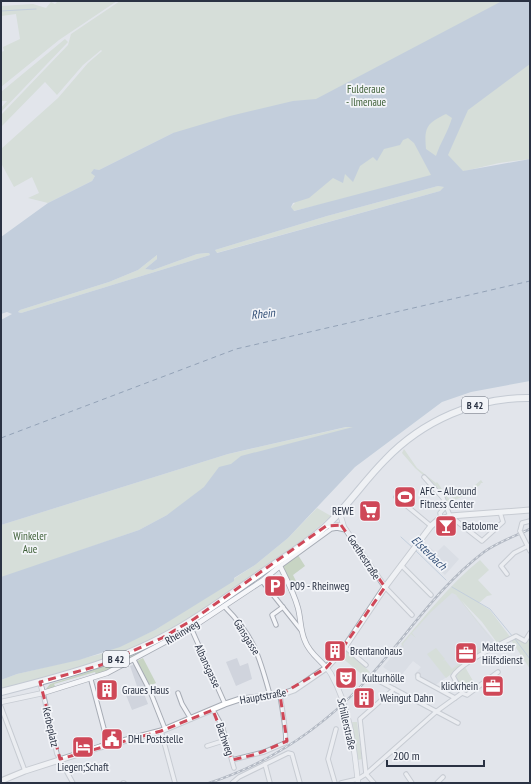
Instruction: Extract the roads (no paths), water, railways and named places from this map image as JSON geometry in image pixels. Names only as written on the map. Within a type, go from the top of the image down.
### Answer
[{"type":"main road","name":"B 42","points":[[1,692],[95,667],[135,652],[178,630],[222,602],[306,542],[338,517],[342,509],[393,451],[424,428],[451,414],[480,404],[510,399],[530,398]]},
{"type":"main road","name":"Hauptstraße","points":[[1,781],[60,759],[108,744],[163,730],[225,704],[294,690],[326,668],[345,648],[401,565],[431,526],[441,518],[530,510]]},
{"type":"street","points":[[424,477],[440,492],[447,505],[450,516],[482,540],[503,522],[500,512]]},
{"type":"street","points":[[396,497],[431,526]]},
{"type":"street","points":[[441,518],[440,513],[447,505]]},
{"type":"street","name":"Goethestraße","points":[[338,517],[343,527],[385,587]]},
{"type":"street","points":[[501,566],[514,553],[529,548],[520,531],[522,523],[530,521]]},
{"type":"street","points":[[326,526],[343,527]]},
{"type":"street","name":"Rheinweg","points":[[1,702],[43,694],[90,680],[134,660],[191,628],[222,602],[262,581],[331,529],[343,527]]},
{"type":"street","points":[[497,562],[507,574]]},
{"type":"street","points":[[401,565],[431,595]]},
{"type":"street","name":"Schillerstraße","points":[[280,566],[294,593],[300,617],[301,630],[310,651],[326,668],[338,688],[347,712],[353,740],[358,781]]},
{"type":"street","points":[[262,581],[301,630]]},
{"type":"street","points":[[385,587],[412,615]]},
{"type":"street","name":"Gänsgasse","points":[[222,602],[237,619],[255,646],[270,695]]},
{"type":"street","points":[[276,625],[272,615],[283,607]]},
{"type":"street","name":"Albansgasse","points":[[191,628],[225,704]]},
{"type":"street","points":[[498,672],[467,695],[462,693],[454,679],[454,673],[479,656],[516,636],[524,641],[530,633]]},
{"type":"street","points":[[345,648],[366,665]]},
{"type":"street","points":[[134,660],[150,691],[163,730],[176,783]]},
{"type":"street","points":[[418,675],[418,678],[455,698]]},
{"type":"street","points":[[90,680],[108,744]]},
{"type":"street","points":[[379,681],[458,723]]},
{"type":"street","points":[[40,682],[43,694]]},
{"type":"street","points":[[374,783],[366,774],[360,719],[394,689]]},
{"type":"street","points":[[178,693],[182,704],[191,719]]},
{"type":"street","points":[[341,783],[358,781],[437,711],[462,693]]},
{"type":"street","name":"Kerbeplatz","points":[[43,694],[57,754],[72,783]]},
{"type":"street","points":[[232,760],[282,745],[287,739],[280,694]]},
{"type":"street","points":[[1,707],[25,771]]},
{"type":"street","name":"Bachweg","points":[[213,710],[226,740],[234,768]]},
{"type":"street","points":[[334,783],[328,759],[336,729]]},
{"type":"street","points":[[208,746],[226,740]]},
{"type":"street","points":[[232,783],[286,753],[292,754],[300,783]]},
{"type":"street","points":[[265,764],[270,783]]},
{"type":"street","points":[[406,774],[412,783]]},
{"type":"street","points":[[437,783],[442,777]]},
{"type":"water","name":"Rhein","points":[[502,1],[530,1],[530,64],[468,110],[448,155],[463,171],[530,159],[530,381],[471,392],[442,402],[355,467],[288,538],[255,565],[234,578],[234,581],[155,630],[120,647],[79,660],[17,674],[1,680],[1,577],[139,530],[167,515],[204,487],[219,467],[231,464],[241,456],[353,427],[346,427],[228,454],[1,525],[1,320],[12,314],[7,312],[1,314],[1,237],[48,203],[92,181],[95,176],[91,173],[94,169],[99,170],[173,133],[230,116],[293,101],[316,99]],"holes":[[[446,114],[452,118],[436,156],[426,149],[426,131],[435,120]],[[408,138],[414,143],[431,175],[294,211],[291,207],[293,203],[309,198],[333,178],[343,183],[345,174],[353,182],[360,166],[373,157],[377,161],[384,149],[400,145],[403,140]],[[438,186],[444,187],[440,191],[217,253],[215,250],[327,216]],[[209,253],[210,255],[21,313],[18,312],[20,310],[109,282],[138,270],[157,255],[157,259],[145,269],[153,270],[197,254]]]},
{"type":"waterway","points":[[1,11],[36,9]]},
{"type":"waterway","name":"Elsterbach","points":[[401,537],[413,548]]},
{"type":"waterway","name":"Elsterbach","points":[[415,550],[446,580]]},
{"type":"waterway","name":"Elsterbach","points":[[452,587],[490,609],[513,637]]},
{"type":"waterway","name":"Elsterbach","points":[[515,639],[530,659]]},
{"type":"railway","points":[[209,783],[272,756],[310,731],[328,717],[361,686],[435,599],[466,567],[489,548],[530,529]]},
{"type":"place","name":"AFC – Allround Fitness Center","points":[[405,497]]},
{"type":"place","name":"REWE","points":[[370,511]]},
{"type":"place","name":"Batolome","points":[[446,526]]},
{"type":"place","name":"P09 - Rheinweg","points":[[275,586]]},
{"type":"place","name":"Brentanohaus","points":[[335,651]]},
{"type":"place","name":"Malteser Hilfsdienst","points":[[466,653]]},
{"type":"place","name":"Kulturhölle","points":[[346,678]]},
{"type":"place","name":"klickrhein","points":[[493,686]]},
{"type":"place","name":"Graues Haus","points":[[107,690]]},
{"type":"place","name":"Weingut Dahn","points":[[364,698]]},
{"type":"place","name":"DHL Poststelle","points":[[112,739]]},
{"type":"place","name":"Liegen;Schaft","points":[[83,747]]},
{"type":"park label","name":"Fulderaue - Ilmenaue","points":[[366,95]]},
{"type":"park label","name":"Winkeler Aue","points":[[30,542]]}]
